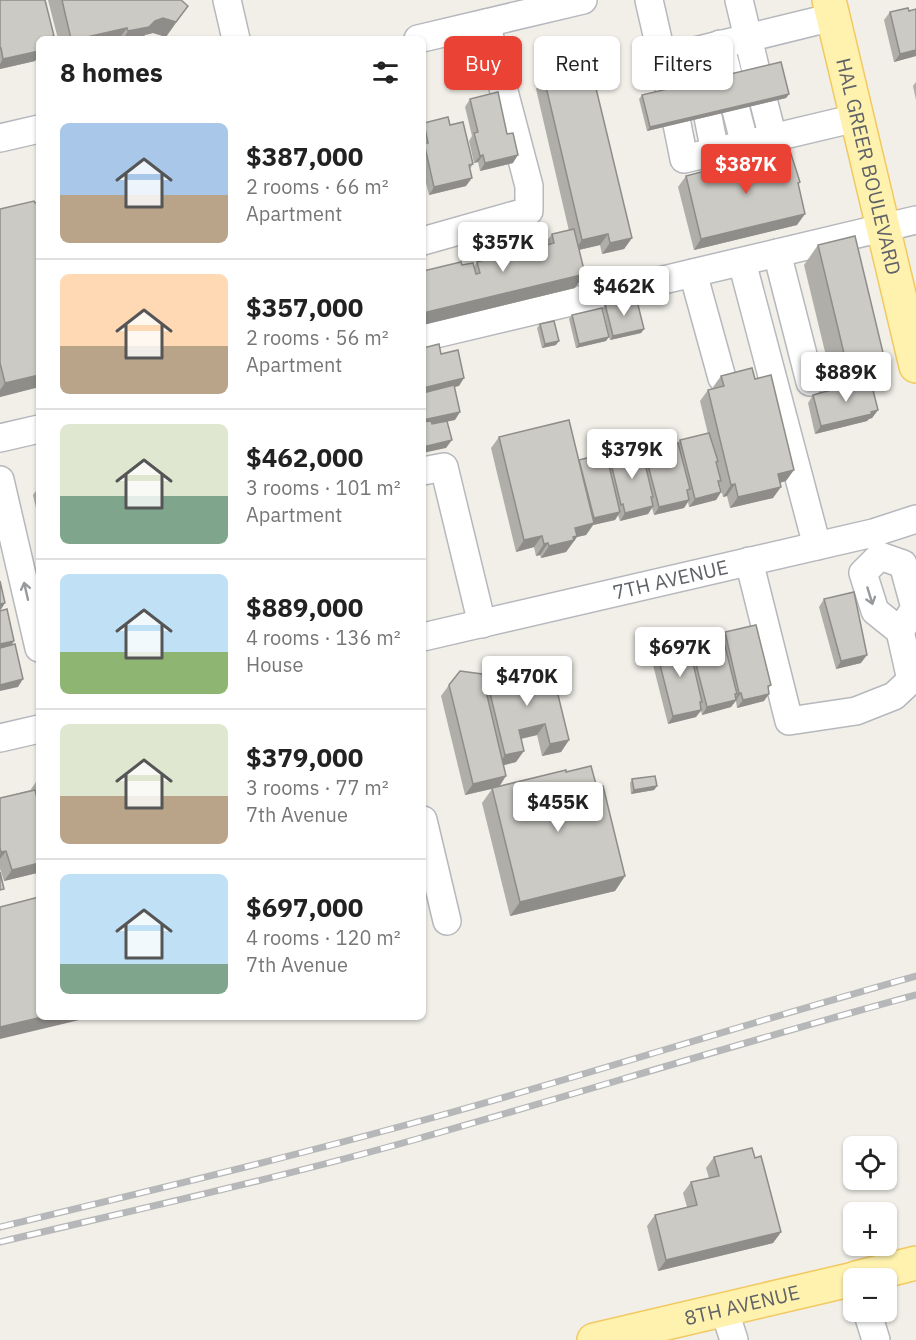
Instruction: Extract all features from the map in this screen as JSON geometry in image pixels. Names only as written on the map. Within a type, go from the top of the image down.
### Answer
[{"type":"main road","name":"HAL GREER BOULEVARD","points":[[831,8],[916,366]]},
{"type":"main road","name":"8TH AVENUE","points":[[896,1268],[916,1263]]},
{"type":"main road","name":"8TH AVENUE","points":[[594,1340],[843,1281]]},
{"type":"street","points":[[227,0],[235,36]]},
{"type":"street","points":[[426,37],[583,0]]},
{"type":"street","points":[[649,0],[657,36]]},
{"type":"street","points":[[739,0],[756,71]]},
{"type":"street","points":[[733,41],[831,8]]},
{"type":"street","points":[[426,235],[529,210],[529,186],[486,23]]},
{"type":"street","points":[[764,103],[772,138]]},
{"type":"street","points":[[736,110],[745,145]]},
{"type":"street","points":[[708,117],[715,152]]},
{"type":"street","points":[[677,124],[684,159],[856,118]]},
{"type":"street","points":[[0,138],[36,130]]},
{"type":"street","points":[[426,336],[916,220]]},
{"type":"street","points":[[777,253],[810,382]]},
{"type":"street","points":[[742,262],[817,546]]},
{"type":"street","points":[[693,273],[722,378]]},
{"type":"street","points":[[0,438],[36,430]]},
{"type":"street","points":[[426,470],[444,467],[482,624]]},
{"type":"street","points":[[0,480],[36,635]]},
{"type":"street","name":"7TH AVENUE","points":[[426,636],[817,546],[877,544],[916,519]]},
{"type":"street","points":[[749,561],[789,721],[856,711],[894,696],[911,680],[900,631],[875,611],[863,573],[877,544],[903,564],[915,608],[900,631]]},
{"type":"street","points":[[0,738],[36,730]]},
{"type":"street","points":[[426,833],[447,921]]},
{"type":"street","points":[[724,1309],[734,1340]]},
{"type":"street","points":[[870,1322],[876,1340]]},
{"type":"building","points":[[0,0],[45,0],[54,36],[36,36],[36,52],[3,59],[0,48]]},
{"type":"building","points":[[62,0],[181,0],[188,6],[176,22],[163,18],[155,21],[149,27],[128,31],[127,28],[91,36],[70,36]]},
{"type":"building","points":[[908,8],[909,11],[916,9],[916,50],[900,54],[890,12]]},
{"type":"building","points":[[781,62],[789,94],[650,127],[642,95],[663,90],[733,90],[733,73]]},
{"type":"building","points":[[547,90],[596,90],[632,238],[610,243],[608,234],[582,240]]},
{"type":"building","points":[[498,92],[507,134],[513,133],[518,155],[485,163],[483,155],[480,156],[474,133],[478,132],[470,99]]},
{"type":"building","points":[[448,117],[450,125],[463,122],[473,164],[469,165],[472,178],[434,187],[426,152],[426,143],[428,143],[426,122]]},
{"type":"building","points":[[790,151],[800,182],[798,183],[805,214],[701,239],[686,176]]},
{"type":"building","points":[[34,201],[36,203],[36,376],[5,383],[0,363],[0,209]]},
{"type":"building","points":[[574,229],[585,274],[426,312],[426,270],[461,262],[462,265],[473,263],[476,274],[480,273],[477,262],[488,259],[488,255],[527,246],[528,249],[539,247],[542,258],[546,257],[543,246],[554,243],[552,234]]},
{"type":"building","points":[[855,236],[885,361],[848,370],[818,245]]},
{"type":"building","points":[[636,297],[644,329],[613,336],[605,304]]},
{"type":"building","points":[[602,308],[609,337],[579,344],[572,315]]},
{"type":"building","points":[[554,321],[559,341],[545,344],[540,324]]},
{"type":"building","points":[[439,344],[441,354],[458,350],[464,378],[426,387],[426,347]]},
{"type":"building","points":[[752,368],[755,379],[771,375],[794,470],[778,474],[781,487],[738,497],[735,484],[731,485],[708,390],[724,386],[721,376]]},
{"type":"building","points":[[864,381],[865,383],[871,382],[878,410],[871,412],[872,414],[821,426],[813,395]]},
{"type":"building","points":[[454,385],[460,412],[426,419],[426,392]]},
{"type":"building","points":[[569,420],[594,523],[575,528],[577,536],[573,537],[574,540],[549,546],[548,543],[544,544],[542,536],[524,540],[499,437]]},
{"type":"building","points":[[431,421],[432,424],[447,421],[452,440],[426,446],[426,422]]},
{"type":"building","points":[[709,433],[718,461],[716,462],[721,481],[718,481],[721,492],[695,499],[680,440]]},
{"type":"building","points":[[678,443],[690,489],[687,490],[689,500],[659,507],[644,450]]},
{"type":"building","points":[[641,447],[653,506],[625,513],[609,455]]},
{"type":"building","points":[[606,453],[620,512],[594,518],[579,460]]},
{"type":"building","points":[[0,581],[5,603],[0,604]]},
{"type":"building","points":[[854,592],[867,655],[841,661],[824,599]]},
{"type":"building","points":[[7,609],[14,641],[0,644],[0,611]]},
{"type":"building","points":[[756,625],[771,685],[768,686],[769,694],[743,700],[739,693],[725,632]]},
{"type":"building","points":[[722,634],[737,694],[735,694],[736,700],[707,707],[690,641]]},
{"type":"building","points":[[688,641],[702,702],[700,702],[701,710],[673,716],[656,649]]},
{"type":"building","points":[[15,644],[23,679],[0,685],[0,648]]},
{"type":"building","points":[[550,662],[569,740],[550,744],[545,724],[519,730],[524,751],[505,755],[486,677],[505,672],[509,685],[534,679],[531,666]]},
{"type":"building","points":[[460,671],[482,674],[506,776],[473,784],[449,685]]},
{"type":"building","points":[[591,766],[597,788],[603,786],[625,876],[520,902],[492,788]]},
{"type":"building","points":[[655,776],[657,786],[634,790],[632,779]]},
{"type":"building","points":[[35,790],[36,864],[12,870],[6,851],[1,852],[0,798]]},
{"type":"building","points":[[0,872],[4,889],[0,890]]},
{"type":"building","points":[[36,898],[36,1018],[0,1027],[0,907]]},
{"type":"building","points":[[752,1148],[755,1158],[761,1156],[781,1232],[666,1260],[655,1215],[697,1205],[691,1182],[719,1176],[714,1157]]},
{"type":"railway","points":[[0,1227],[435,1117],[916,976]]},
{"type":"railway","points":[[0,1242],[209,1193],[365,1153],[916,995]]}]
